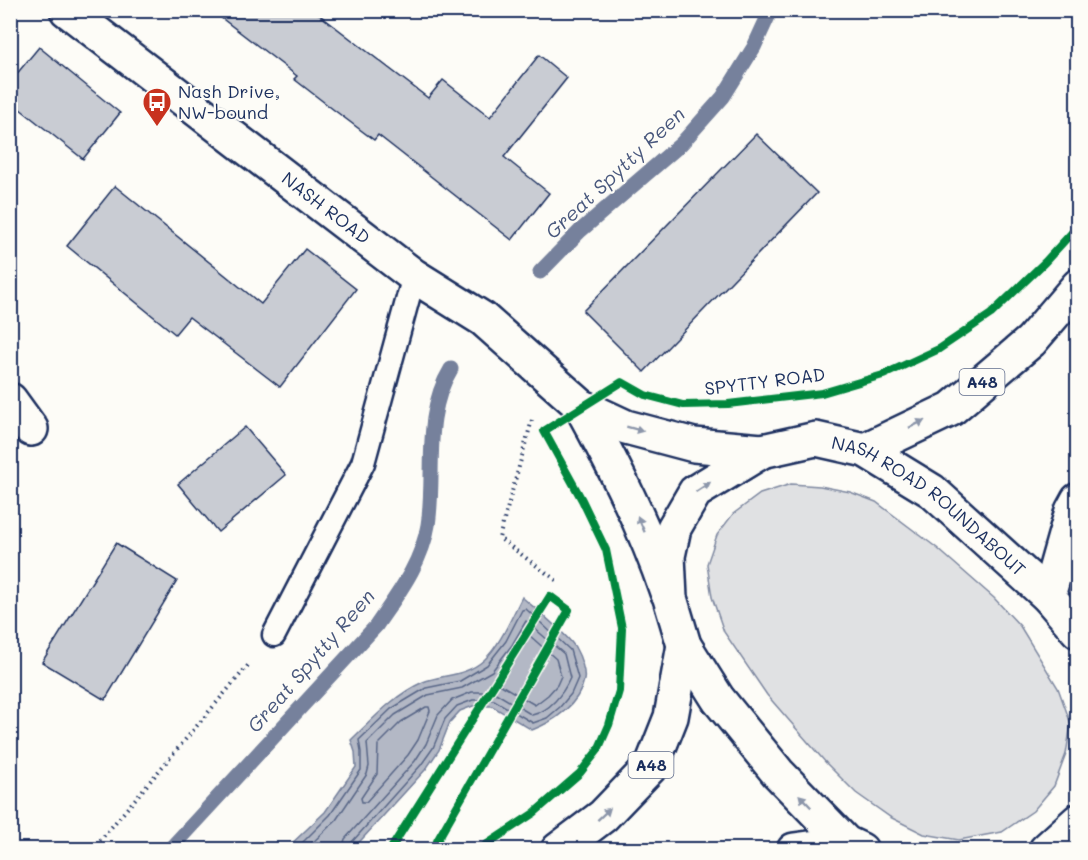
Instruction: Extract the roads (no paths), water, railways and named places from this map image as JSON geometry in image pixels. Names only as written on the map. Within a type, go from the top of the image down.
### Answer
[{"type":"main road","name":"NASH ROAD","points":[[67,10],[414,276],[483,319],[581,406],[626,427],[694,445],[762,451]]},
{"type":"main road","name":"A48","points":[[865,450],[951,408],[1031,342],[1077,286]]},
{"type":"main road","points":[[10,400],[31,429]]},
{"type":"main road","name":"NASH ROAD","points":[[581,406],[632,504],[654,552],[669,598]]},
{"type":"main road","name":"NASH ROAD ROUNDABOUT","points":[[854,846],[770,764],[718,699],[684,645],[669,598],[668,556],[674,528],[694,492],[762,451],[816,439],[865,450],[932,491],[1048,596],[1077,632]]},
{"type":"main road","points":[[1048,596],[1077,500]]},
{"type":"main road","name":"A48","points":[[558,849],[603,816],[652,765],[671,717],[684,645]]},
{"type":"main road","points":[[1046,849],[1077,821]]},
{"type":"main road","name":"A48","points":[[794,849],[854,846]]},
{"type":"lane","points":[[274,635],[363,464],[414,276]]},
{"type":"water","points":[[522,597],[560,630],[578,652],[584,680],[571,705],[556,717],[532,730],[492,706],[473,706],[460,711],[450,722],[439,750],[426,769],[353,849],[286,849],[325,812],[356,767],[351,740],[384,708],[412,687],[431,679],[469,669],[484,660],[500,639]]},
{"type":"waterway","name":"Great Spytty Reen","points":[[540,272],[580,231],[681,144],[723,97],[754,47],[771,10]]},
{"type":"waterway","name":"Great Spytty Reen","points":[[169,850],[376,626],[408,578],[425,539],[428,525],[433,425],[442,387],[451,369]]},
{"type":"place","name":"Nash Drive, NW-bound","points":[[157,128]]}]
